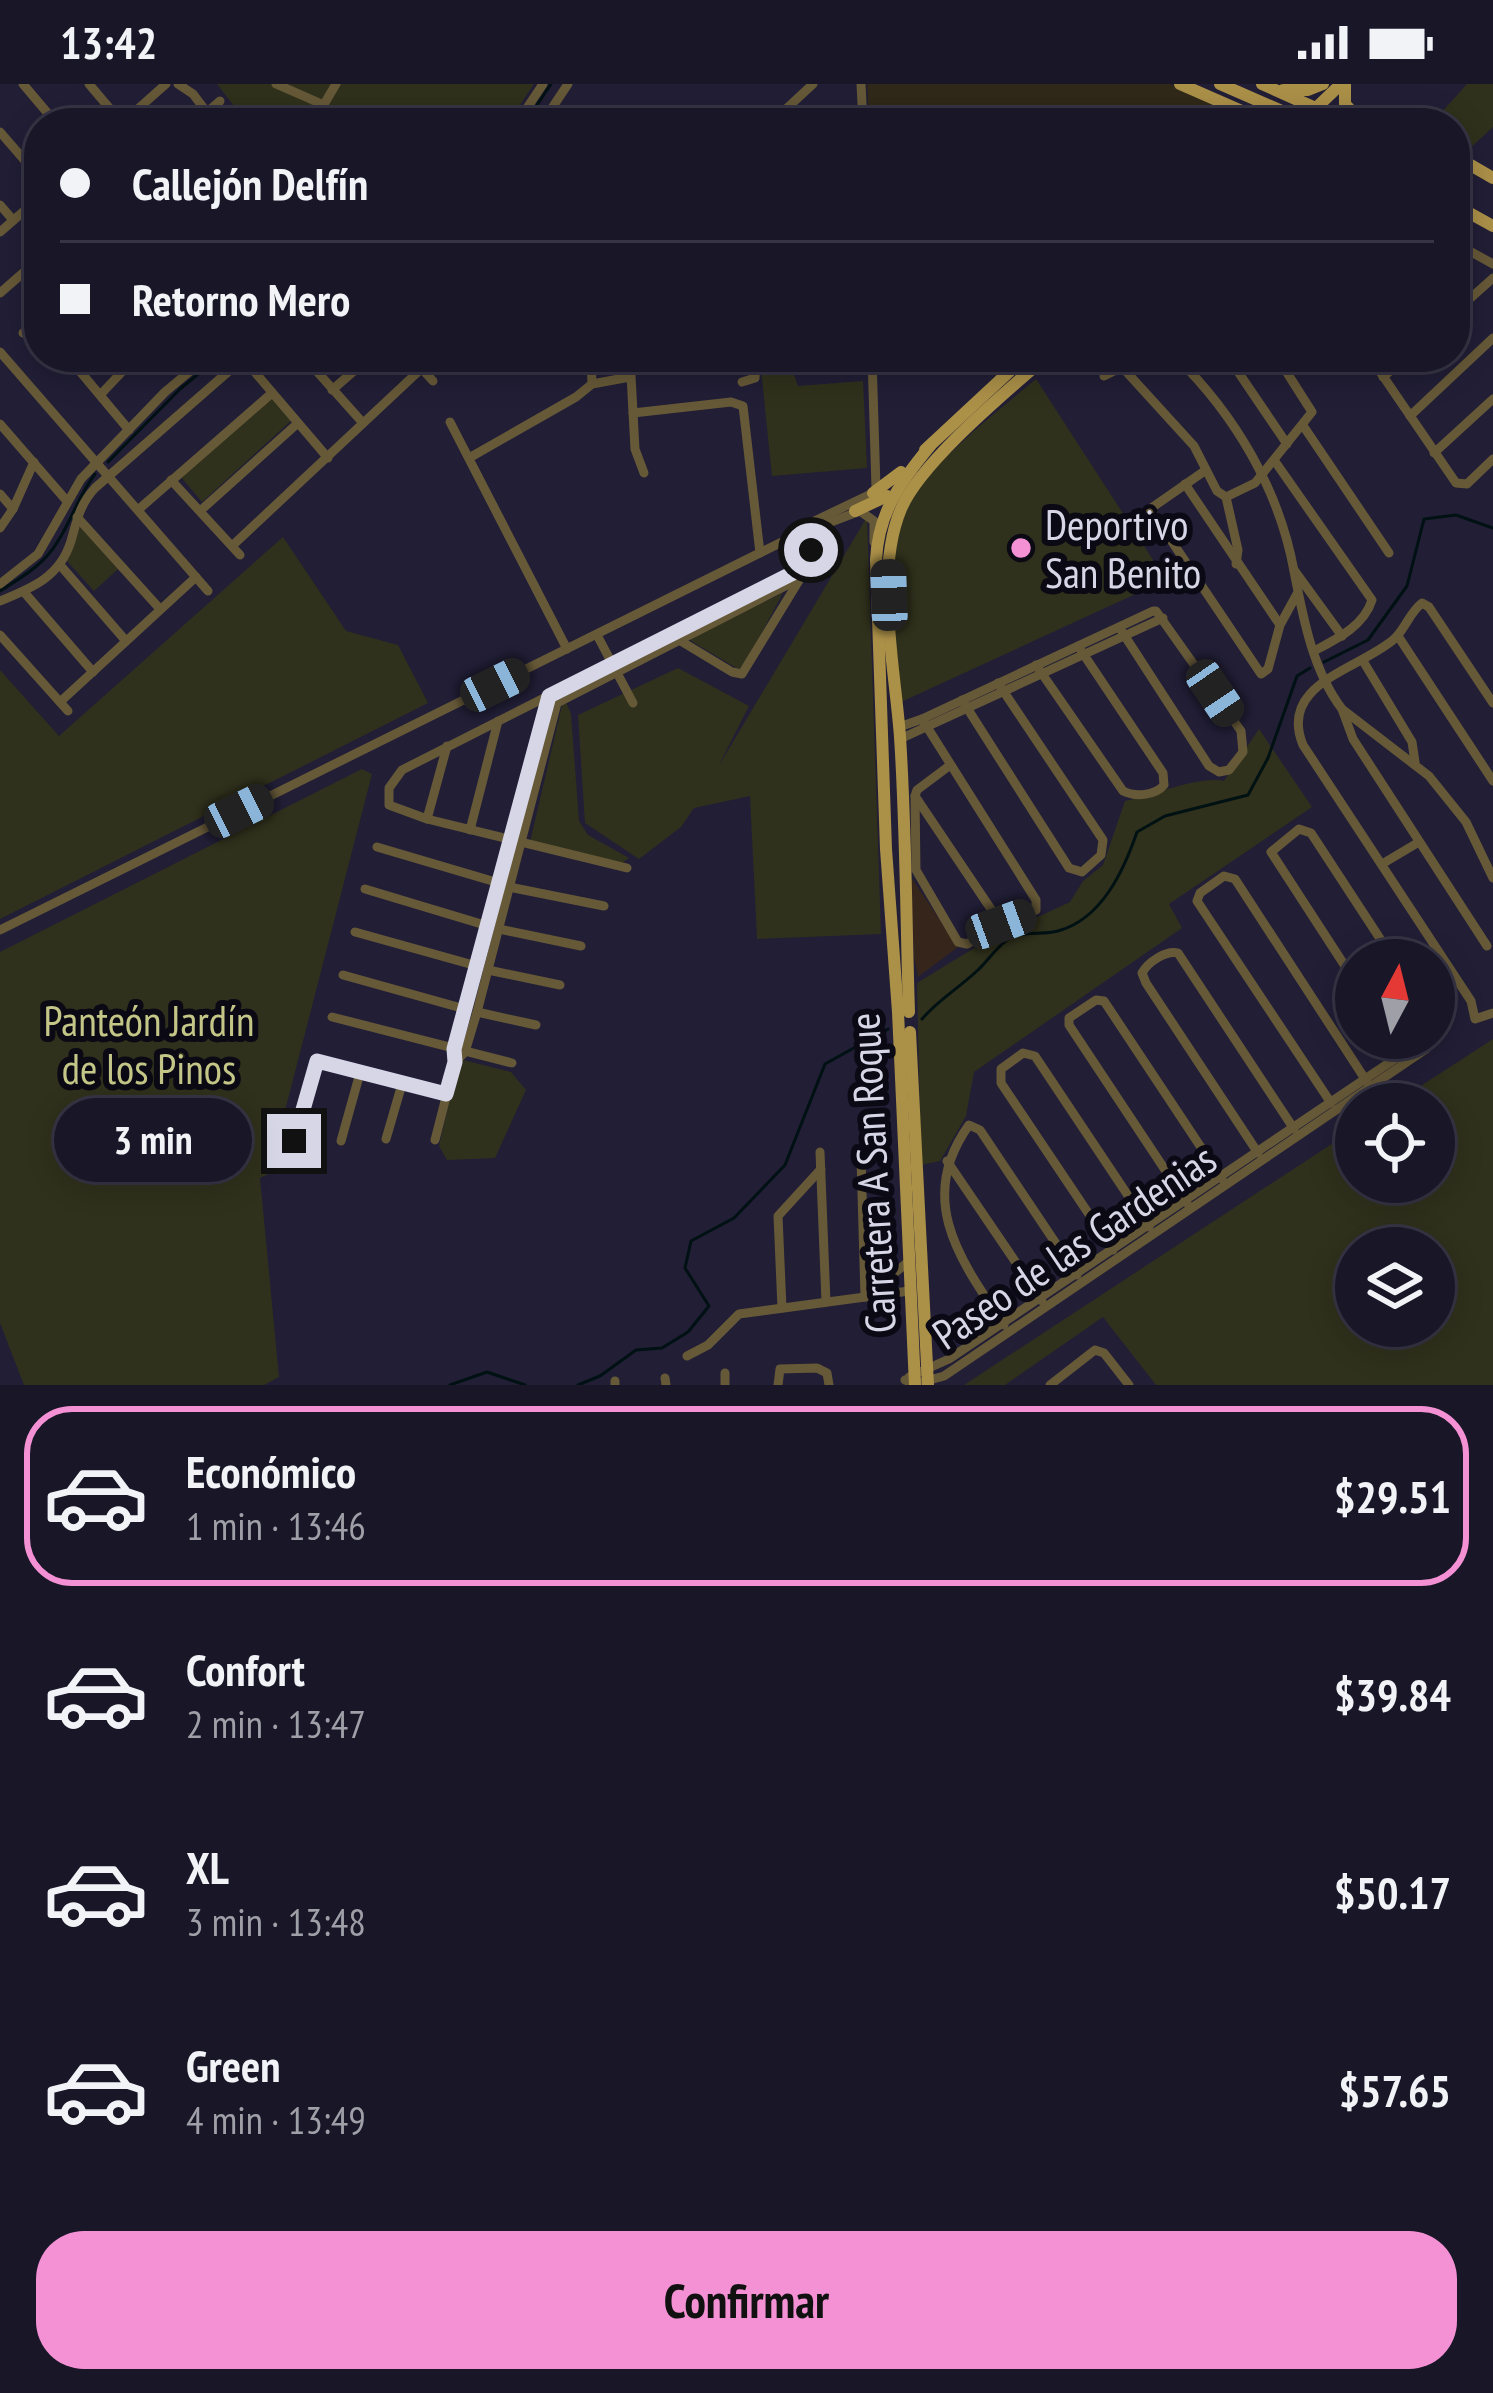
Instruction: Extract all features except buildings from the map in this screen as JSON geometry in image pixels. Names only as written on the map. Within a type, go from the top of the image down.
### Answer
[{"type":"main road","points":[[1180,84],[1232,108]]},
{"type":"main road","points":[[1217,84],[1250,108]]},
{"type":"main road","points":[[1217,84],[1268,108]]},
{"type":"main road","points":[[1307,108],[1324,84]]},
{"type":"main road","points":[[1263,85],[1291,91],[1324,84]]},
{"type":"main road","points":[[1309,105],[1343,84]]},
{"type":"main road","points":[[1263,85],[1316,108]]},
{"type":"main road","points":[[887,493],[1010,372]]},
{"type":"main road","name":"Carretera A San Roque","points":[[921,1380],[908,1262],[909,1131],[880,696],[883,549],[900,510],[927,471],[1030,372]]},
{"type":"main road","points":[[957,442],[956,433],[978,402]]},
{"type":"main road","points":[[855,511],[927,471]]},
{"type":"main road","points":[[883,549],[895,508],[887,493]]},
{"type":"main road","name":"Carretera A San Roque","points":[[883,549],[902,829],[895,862],[895,958]]},
{"type":"main road","points":[[880,696],[898,734],[884,779]]},
{"type":"main road","points":[[902,829],[909,1012]]},
{"type":"main road","points":[[910,1032],[909,1131],[921,1380]]},
{"type":"street","points":[[23,84],[43,108]]},
{"type":"street","points":[[88,84],[109,108]]},
{"type":"street","points":[[139,108],[166,84]]},
{"type":"street","points":[[178,84],[204,108]]},
{"type":"street","points":[[276,84],[324,105]]},
{"type":"street","points":[[322,108],[336,84]]},
{"type":"street","points":[[787,108],[813,84]]},
{"type":"street","points":[[212,108],[220,101]]},
{"type":"street","points":[[0,132],[24,160]]},
{"type":"street","points":[[0,206],[13,220]]},
{"type":"street","points":[[0,232],[24,211]]},
{"type":"street","points":[[1470,299],[1493,278]]},
{"type":"street","points":[[1470,360],[1493,338]]},
{"type":"street","points":[[0,352],[208,591]]},
{"type":"street","points":[[81,372],[129,430]]},
{"type":"street","points":[[101,394],[122,372]]},
{"type":"street","points":[[0,584],[38,554],[66,500],[97,463],[190,372]]},
{"type":"street","points":[[0,602],[24,592],[60,565],[87,496],[228,372]]},
{"type":"street","points":[[255,372],[328,458]]},
{"type":"street","points":[[318,372],[363,424]]},
{"type":"street","points":[[332,390],[353,372]]},
{"type":"street","points":[[171,481],[236,550],[419,372]]},
{"type":"street","points":[[425,372],[433,381]]},
{"type":"street","points":[[592,372],[592,384]]},
{"type":"street","points":[[630,372],[636,455],[644,473]]},
{"type":"street","points":[[742,382],[755,378],[755,372]]},
{"type":"street","points":[[873,372],[877,459],[887,493]]},
{"type":"street","points":[[1104,376],[1112,372]]},
{"type":"street","points":[[1127,372],[1194,446],[1217,491],[1226,497],[1238,550],[1235,564]]},
{"type":"street","points":[[1189,372],[1230,418],[1261,474],[1279,516],[1324,681],[1353,739],[1487,946]]},
{"type":"street","points":[[1238,372],[1287,444]]},
{"type":"street","points":[[1226,497],[1255,483],[1312,412],[1287,372]]},
{"type":"street","points":[[1380,372],[1456,483],[1467,484],[1493,459]]},
{"type":"street","points":[[1383,377],[1389,372]]},
{"type":"street","points":[[1410,416],[1457,372]]},
{"type":"street","points":[[469,458],[592,384],[630,377]]},
{"type":"street","points":[[138,510],[272,393]]},
{"type":"street","points":[[1434,453],[1493,399]]},
{"type":"street","points":[[633,413],[741,404],[760,553]]},
{"type":"street","points":[[450,422],[567,649]]},
{"type":"street","points":[[200,512],[298,423]]},
{"type":"street","points":[[0,424],[66,500]]},
{"type":"street","points":[[1304,427],[1389,553]]},
{"type":"street","points":[[877,459],[887,493]]},
{"type":"street","points":[[1274,460],[1371,598],[1370,609],[1342,636],[1314,651]]},
{"type":"street","points":[[0,528],[34,462]]},
{"type":"street","points":[[1206,470],[1150,509],[1256,670],[1264,674],[1280,625],[1297,594]]},
{"type":"street","points":[[1185,484],[1280,625]]},
{"type":"street","points":[[0,931],[794,536],[802,527],[887,493]]},
{"type":"street","points":[[0,494],[13,509]]},
{"type":"street","points":[[680,640],[742,674],[814,539],[855,511],[864,512],[872,519],[883,549]]},
{"type":"street","points":[[77,517],[160,609]]},
{"type":"street","points":[[1220,539],[1234,529]]},
{"type":"street","points":[[794,536],[814,539]]},
{"type":"street","points":[[60,565],[126,641]]},
{"type":"street","points":[[1294,570],[1342,636]]},
{"type":"street","points":[[0,635],[64,707],[93,672],[196,577]]},
{"type":"street","points":[[614,667],[680,640],[795,577]]},
{"type":"street","points":[[627,868],[427,819],[389,805],[387,794],[396,775],[447,746],[553,699],[795,577]]},
{"type":"street","points":[[24,592],[93,672]]},
{"type":"street","points":[[1491,1015],[1475,1019],[1471,1000],[1299,736],[1298,722],[1312,687],[1364,662],[1398,636],[1422,603],[1493,703]]},
{"type":"street","points":[[1153,611],[1163,618],[1244,738],[1243,752],[1229,770],[1214,770],[1122,632],[1153,611]]},
{"type":"street","points":[[898,734],[1080,650],[1163,618]]},
{"type":"street","points":[[597,634],[633,703]]},
{"type":"street","points":[[1398,636],[1493,781]]},
{"type":"street","points":[[1039,670],[1123,791],[1136,795],[1160,790],[1165,785],[1163,773],[1080,650]]},
{"type":"street","points":[[1364,662],[1412,742],[1414,762]]},
{"type":"street","points":[[965,705],[1069,868],[1082,872],[1101,855],[1103,840],[1001,687]]},
{"type":"street","points":[[435,1140],[553,699]]},
{"type":"street","points":[[1342,710],[1414,762],[1460,813],[1493,878]]},
{"type":"street","points":[[470,830],[498,721]]},
{"type":"street","points":[[916,793],[918,877],[958,942],[968,944],[1038,907],[924,723]]},
{"type":"street","points":[[427,819],[447,746]]},
{"type":"street","points":[[916,793],[949,766]]},
{"type":"street","points":[[916,793],[1001,924]]},
{"type":"street","points":[[1335,951],[1271,852],[1299,829],[1311,833],[1380,939]]},
{"type":"street","points":[[1382,864],[1419,842]]},
{"type":"street","points":[[377,847],[504,885],[604,906]]},
{"type":"street","points":[[1332,1105],[1197,901],[1200,893],[1224,875],[1234,879],[1367,1082]]},
{"type":"street","points":[[365,889],[494,927],[581,946]]},
{"type":"street","points":[[355,932],[560,985]]},
{"type":"street","points":[[1259,1154],[1144,979],[1143,970],[1165,954],[1180,956],[1295,1129]]},
{"type":"street","points":[[343,974],[536,1025]]},
{"type":"street","points":[[1187,1203],[1069,1025],[1069,1018],[1096,1000],[1104,1001],[1222,1179]]},
{"type":"street","points":[[909,1012],[910,1032]]},
{"type":"street","points":[[332,1017],[512,1063]]},
{"type":"street","points":[[1114,1252],[1001,1083],[1001,1069],[1023,1053],[1035,1056],[1150,1228]]},
{"type":"street","name":"Paseo de las Gardenias","points":[[921,1380],[1401,1059]]},
{"type":"street","points":[[288,1145],[300,1130],[315,1063],[321,1061],[446,1094]]},
{"type":"street","points":[[341,1141],[360,1073]]},
{"type":"street","points":[[386,1139],[402,1084]]},
{"type":"street","points":[[1004,1326],[950,1237],[947,1161],[967,1127],[980,1130],[1078,1276]]},
{"type":"street","points":[[820,1152],[826,1302]]},
{"type":"street","points":[[860,1157],[866,1297]]},
{"type":"street","points":[[947,1161],[1042,1301]]},
{"type":"street","points":[[782,1307],[778,1216],[821,1169]]},
{"type":"street","points":[[866,1297],[908,1262]]},
{"type":"street","points":[[688,1356],[708,1345],[740,1314],[910,1291]]},
{"type":"street","points":[[1050,1385],[1091,1352],[1104,1353],[1129,1385]]},
{"type":"street","points":[[778,1381],[782,1368],[822,1369],[829,1381]]},
{"type":"street","points":[[1066,1373],[1075,1385]]},
{"type":"shaded area","points":[[867,84],[1170,84],[1224,108],[868,108]]},
{"type":"shaded area","points":[[911,877],[958,947],[918,977],[914,956]]},
{"type":"green space","points":[[217,84],[534,84],[518,108],[235,108]]},
{"type":"green space","points":[[1467,84],[1493,84],[1493,127],[1470,148],[1470,108],[1445,108]]},
{"type":"green space","points":[[761,372],[793,372],[798,386],[863,381],[867,468],[772,476]]},
{"type":"green space","name":"Deportivo San Benito","points":[[1036,379],[1166,580],[901,702],[893,569],[899,526],[937,466]]},
{"type":"green space","points":[[273,397],[293,419],[202,502],[181,477]]},
{"type":"green space","points":[[867,517],[881,934],[757,939],[750,796],[694,808],[681,827],[639,859],[585,823],[578,715],[678,668],[749,706],[718,767]]},
{"type":"green space","points":[[80,526],[118,569],[94,591],[67,561]]},
{"type":"green space","points":[[283,537],[346,631],[398,645],[428,703],[0,919],[0,670],[59,736]]},
{"type":"green space","points":[[783,593],[744,666],[738,669],[691,641],[693,636]]},
{"type":"green space","points":[[564,697],[571,714],[579,821],[588,835],[629,858],[619,865],[530,842]]},
{"type":"green space","points":[[1259,729],[1312,807],[1169,904],[1182,928],[974,1072],[966,1116],[940,1161],[921,1165],[917,983],[984,942],[1070,902],[1083,881],[1103,865],[1125,801],[1190,783],[1224,781]]},
{"type":"green space","name":"Panteón Jardín de los Pinos","points":[[362,769],[372,774],[272,1161],[273,1172],[260,1178],[279,1377],[264,1385],[24,1385],[0,1323],[0,952]]},
{"type":"green space","points":[[1493,1039],[1493,1385],[1156,1385],[1103,1317],[1005,1385],[964,1385],[1335,1142],[1335,1203],[1455,1203],[1455,1083],[1425,1083]]},
{"type":"green space","points":[[459,1059],[511,1072],[526,1090],[495,1158],[447,1160],[439,1146]]},
{"type":"waterway","points":[[535,108],[551,84]]},
{"type":"waterway","points":[[108,462],[201,372]]},
{"type":"waterway","points":[[0,591],[46,557],[95,474]]},
{"type":"waterway","points":[[1324,662],[1368,640],[1407,586],[1424,519],[1456,515],[1493,528]]},
{"type":"waterway","points":[[922,1019],[1007,940],[1058,931],[1087,916],[1118,877],[1137,832],[1165,816],[1248,795],[1268,758],[1297,676],[1310,668]]},
{"type":"waterway","points":[[578,1385],[600,1376],[636,1350],[662,1348],[688,1332],[709,1306],[685,1268],[691,1241],[734,1218],[785,1165],[825,1064],[888,1029]]},
{"type":"waterway","points":[[450,1385],[487,1372],[525,1385]]},
{"type":"place","name":"Deportivo San Benito","points":[[1021,548]]},
{"type":"route","points":[[294,1141],[317,1061],[446,1094],[549,696],[793,573],[808,545],[811,550]]}]
